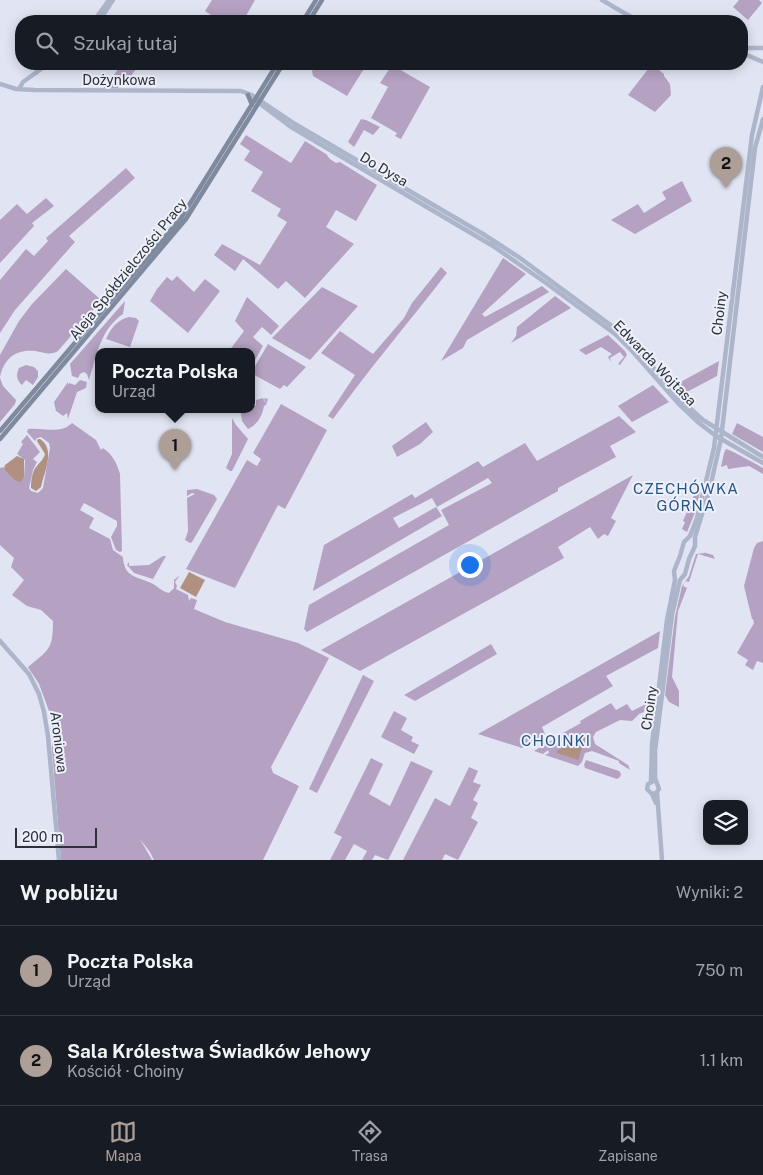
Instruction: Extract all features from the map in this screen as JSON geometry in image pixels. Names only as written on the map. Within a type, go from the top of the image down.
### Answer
[{"type":"main road","points":[[307,15],[316,0]]},
{"type":"main road","points":[[313,15],[322,0]]},
{"type":"main road","name":"Aleja Spółdzielczości Pracy","points":[[0,431],[181,218],[252,105],[258,100],[274,70]]},
{"type":"main road","name":"Aleja Spółdzielczości Pracy","points":[[0,439],[184,223],[258,100],[279,70]]},
{"type":"main road","points":[[248,95],[252,105]]},
{"type":"street","points":[[102,15],[109,0]]},
{"type":"street","points":[[100,15],[113,0]]},
{"type":"street","points":[[602,0],[628,15]]},
{"type":"street","points":[[748,48],[763,48]]},
{"type":"street","points":[[748,56],[763,62]]},
{"type":"street","points":[[19,89],[21,84],[40,70]]},
{"type":"street","points":[[19,89],[37,72]]},
{"type":"street","name":"Dożynkowa","points":[[0,84],[28,90],[238,91],[247,92],[258,100]]},
{"type":"street","points":[[26,84],[28,90]]},
{"type":"street","name":"Choiny","points":[[717,430],[753,127],[763,87]]},
{"type":"street","name":"Dożynkowa","points":[[238,91],[258,100]]},
{"type":"street","name":"Do Dysa","points":[[258,100],[295,129],[500,248]]},
{"type":"street","name":"Choiny","points":[[653,782],[652,747],[668,615],[675,580],[674,570],[684,542],[688,539],[694,528],[701,508],[723,425],[756,148],[763,118]]},
{"type":"street","name":"Edwarda Wojtasa","points":[[500,248],[616,329],[633,344],[683,402],[717,430],[719,436]]},
{"type":"street","name":"Edwarda Wojtasa","points":[[500,248],[615,334],[681,407],[697,422],[719,436]]},
{"type":"street","points":[[705,422],[713,421],[719,411]]},
{"type":"street","points":[[723,425],[727,436]]},
{"type":"street","points":[[719,436],[727,436],[763,457]]},
{"type":"street","points":[[719,436],[732,446],[763,463]]},
{"type":"street","name":"Choiny","points":[[653,782],[656,739],[672,615],[681,578],[685,574],[695,546],[695,536],[710,488],[719,436]]},
{"type":"street","points":[[718,450],[725,446],[732,446]]},
{"type":"street","points":[[688,539],[695,542]]},
{"type":"street","points":[[674,575],[681,578]]},
{"type":"street","name":"Aroniowa","points":[[0,641],[29,674],[39,694],[44,712],[59,860]]},
{"type":"street","points":[[655,793],[647,789],[648,785],[653,782],[659,788],[655,793],[662,860]]},
{"type":"shaded area","points":[[212,0],[255,0],[246,15],[211,15],[205,11]]},
{"type":"shaded area","points":[[739,0],[759,0],[762,3],[748,20],[748,15],[742,15],[733,7]]},
{"type":"shaded area","points":[[118,70],[135,70],[130,77],[126,76],[118,88],[104,88]]},
{"type":"shaded area","points":[[363,70],[347,96],[313,76],[312,71]]},
{"type":"shaded area","points":[[389,70],[401,70],[430,87],[401,139],[395,136],[397,133],[371,118],[388,87],[380,83]]},
{"type":"shaded area","points":[[647,70],[659,70],[670,84],[671,95],[655,112],[628,95]]},
{"type":"shaded area","points":[[361,119],[380,127],[373,135],[364,130],[354,147],[348,142]]},
{"type":"shaded area","points":[[246,135],[291,163],[305,141],[326,154],[336,163],[340,162],[377,185],[356,221],[336,210],[326,227],[354,244],[305,298],[286,281],[278,289],[243,259],[235,271],[214,255],[222,244],[260,265],[287,222],[277,216],[281,209],[251,191],[263,172],[244,160],[250,151],[240,144]]},
{"type":"shaded area","points":[[126,168],[135,178],[69,236],[75,242],[15,310],[0,333],[0,280],[26,249],[34,256],[48,241],[46,238]]},
{"type":"shaded area","points":[[682,181],[692,201],[635,234],[611,220],[638,204],[644,213],[666,199],[662,192]]},
{"type":"shaded area","points":[[46,198],[54,206],[32,223],[34,226],[0,263],[0,220],[17,204],[27,214]]},
{"type":"shaded area","points":[[503,258],[526,274],[482,314],[485,317],[542,286],[549,292],[467,340],[463,348],[441,361]]},
{"type":"shaded area","points":[[441,267],[447,273],[333,419],[328,416],[355,375],[321,353],[340,331],[373,354],[404,318],[412,303]]},
{"type":"shaded area","points":[[66,269],[100,299],[100,302],[58,351],[49,353],[28,351],[16,354],[4,365],[0,377],[0,355],[19,321],[32,304]]},
{"type":"shaded area","points":[[177,276],[194,292],[205,279],[220,291],[188,333],[150,301],[167,277],[172,281]]},
{"type":"shaded area","points":[[322,287],[358,306],[310,360],[272,338]]},
{"type":"shaded area","points":[[555,296],[571,308],[511,343],[516,336],[517,327]]},
{"type":"shaded area","points":[[247,297],[279,326],[271,335],[262,327],[253,337],[263,346],[255,360],[255,348],[231,348],[244,331],[235,321]]},
{"type":"shaded area","points":[[125,301],[123,314],[109,328],[98,348],[95,348],[95,359],[89,380],[84,372],[78,378],[72,376],[70,364]]},
{"type":"shaded area","points":[[129,317],[136,318],[139,321],[130,347],[106,339],[115,325]]},
{"type":"shaded area","points":[[608,335],[627,355],[620,365],[618,364],[624,357],[620,352],[610,358],[611,362],[608,357],[612,354],[601,347],[586,355],[579,350]]},
{"type":"shaded area","points":[[268,344],[306,367],[287,387],[284,385],[280,389],[255,375],[255,366]]},
{"type":"shaded area","points":[[719,361],[717,376],[683,394],[675,385]]},
{"type":"shaded area","points":[[26,365],[34,367],[38,371],[38,377],[33,385],[26,380],[22,385],[18,379],[19,368]]},
{"type":"shaded area","points":[[0,378],[3,386],[16,400],[15,404],[0,422]]},
{"type":"shaded area","points":[[80,380],[87,382],[86,388],[77,392],[68,419],[67,413],[63,416],[56,411],[54,402],[68,382],[68,385],[69,383],[75,385]]},
{"type":"shaded area","points":[[653,385],[669,402],[632,422],[618,406]]},
{"type":"shaded area","points":[[263,398],[266,404],[264,398],[268,399],[266,405],[264,406],[261,416],[257,422],[248,429],[242,421],[241,413],[255,413],[256,400]]},
{"type":"shaded area","points":[[281,404],[327,430],[285,509],[278,505],[235,588],[186,569],[247,460],[257,466],[261,459],[253,453]]},
{"type":"shaded area","points":[[619,416],[636,432],[610,446],[616,457],[558,488],[558,491],[307,632],[304,629],[309,605],[449,525],[441,510],[492,483],[488,478],[437,507],[432,498],[393,518],[399,528],[436,507],[442,516],[313,591],[324,545],[412,494],[415,498],[478,461],[483,467],[525,443],[537,461]]},
{"type":"shaded area","points":[[232,418],[248,439],[232,471],[230,471],[226,468],[232,454]]},
{"type":"shaded area","points":[[426,422],[433,432],[420,444],[397,457],[392,446]]},
{"type":"shaded area","points":[[72,423],[96,440],[101,450],[103,448],[109,453],[117,466],[120,474],[122,551],[116,550],[111,537],[117,526],[117,521],[84,503],[80,510],[94,518],[89,528],[110,539],[113,550],[123,557],[124,564],[129,573],[169,593],[174,588],[174,580],[180,575],[175,582],[176,589],[188,595],[189,601],[191,598],[197,600],[194,609],[225,622],[298,643],[329,658],[271,767],[273,773],[299,786],[263,860],[154,860],[140,839],[152,860],[61,860],[52,750],[52,719],[39,684],[28,667],[41,657],[51,643],[53,621],[41,610],[27,606],[12,595],[24,580],[11,567],[14,558],[0,545],[0,468],[4,467],[4,469],[24,479],[25,460],[17,454],[23,444],[21,442],[27,435],[40,452],[33,459],[37,462],[29,488],[31,491],[38,493],[43,488],[50,448],[49,443],[41,437],[35,441],[27,432],[28,429],[57,430],[68,427]]},
{"type":"shaded area","points":[[737,423],[763,437],[763,452],[732,434]]},
{"type":"shaded area","points":[[38,439],[45,443],[48,461],[41,487],[36,491],[31,488],[32,476],[45,454],[37,441]]},
{"type":"shaded area","points":[[726,449],[763,468],[763,474],[749,466],[728,469],[727,465],[721,467]]},
{"type":"shaded area","points":[[17,456],[24,459],[24,478],[20,482],[15,480],[4,469],[5,465]]},
{"type":"shaded area","points":[[633,475],[611,518],[616,521],[608,536],[604,534],[598,539],[590,527],[558,547],[564,558],[360,671],[321,650]]},
{"type":"shaded area","points":[[702,483],[696,510],[687,532],[682,529],[685,522],[683,521],[699,484]]},
{"type":"shaded area","points":[[197,489],[214,495],[217,499],[190,543],[185,540],[188,531],[187,498],[195,494],[192,493],[187,496],[187,490]]},
{"type":"shaded area","points":[[763,541],[763,663],[757,661],[753,670],[745,665],[748,660],[737,653],[754,623],[744,586],[754,548],[757,543]]},
{"type":"shaded area","points":[[703,552],[713,555],[715,559],[698,554],[689,582],[685,581],[689,576],[696,554],[705,553]]},
{"type":"shaded area","points":[[166,556],[153,579],[134,573],[127,565],[129,562],[129,566],[149,565]]},
{"type":"shaded area","points":[[189,572],[205,580],[196,597],[180,588]]},
{"type":"shaded area","points":[[684,583],[683,586],[687,588],[678,611],[672,677],[679,691],[679,707],[669,702],[665,695],[675,617],[682,586]]},
{"type":"shaded area","points":[[660,631],[658,648],[606,676],[613,686],[542,727],[545,734],[522,748],[478,734]]},
{"type":"shaded area","points":[[491,644],[497,654],[415,701],[404,695]]},
{"type":"shaded area","points":[[363,675],[374,681],[317,793],[309,789]]},
{"type":"shaded area","points":[[611,703],[616,710],[627,704],[632,711],[648,703],[644,712],[632,721],[620,720],[596,732],[593,737],[595,744],[628,765],[630,770],[619,763],[619,761],[592,751],[585,753],[582,762],[578,766],[545,755],[549,753],[548,750],[543,754],[534,751],[552,740],[554,744],[556,743],[554,738]]},
{"type":"shaded area","points":[[394,711],[407,718],[401,730],[413,737],[411,741],[419,745],[414,754],[381,737]]},
{"type":"shaded area","points":[[585,736],[585,739],[578,760],[557,753],[557,751]]},
{"type":"shaded area","points":[[371,758],[383,764],[369,794],[390,806],[411,761],[433,771],[388,860],[375,855],[372,860],[362,860],[367,851],[354,844],[345,860],[330,860],[342,837],[334,833]]},
{"type":"shaded area","points":[[586,760],[619,771],[620,777],[617,779],[585,768]]},
{"type":"shaded area","points":[[469,767],[478,771],[473,782],[481,785],[473,800],[478,803],[471,818],[478,822],[458,860],[445,854],[442,860],[403,860],[435,798],[450,806]]},
{"type":"place","name":"Sala Królestwa Świadków Jehowy","points":[[726,188]]},
{"type":"place","name":"Poczta Polska","points":[[175,470]]},
{"type":"district","name":"CZECHÓWKA GÓRNA","points":[[686,496]]},
{"type":"district","name":"CHOINKI","points":[[556,740]]}]
